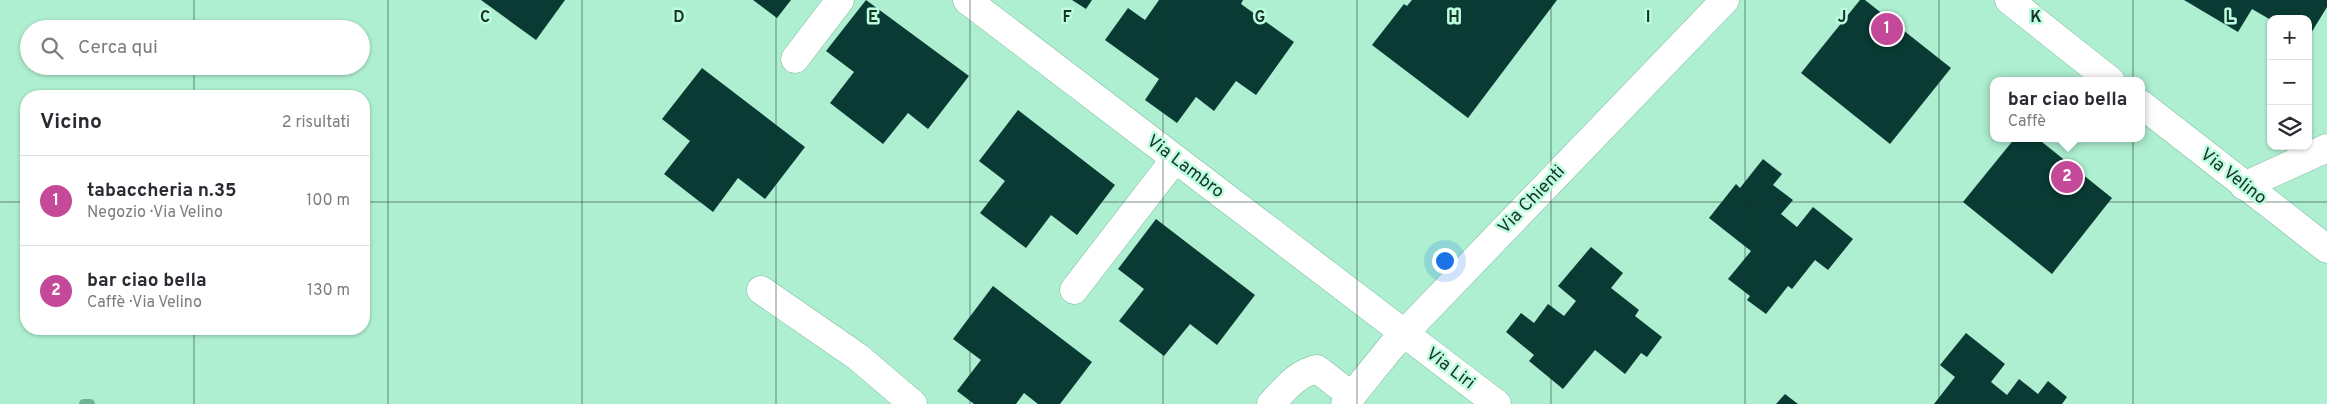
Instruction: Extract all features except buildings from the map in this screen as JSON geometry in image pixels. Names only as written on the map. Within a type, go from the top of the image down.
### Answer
[{"type":"street","points":[[795,59],[840,0]]},
{"type":"street","name":"Via Lambro","points":[[967,0],[1404,334]]},
{"type":"street","name":"Via Chienti","points":[[1349,400],[1404,334],[1725,0]]},
{"type":"street","points":[[2009,0],[2106,77]]},
{"type":"street","name":"Via Velino","points":[[2145,107],[2327,249]]},
{"type":"street","points":[[2244,186],[2327,148]]},
{"type":"street","points":[[1074,290],[1175,159]]},
{"type":"street","points":[[761,290],[858,358],[913,404]]},
{"type":"street","name":"Via Liri","points":[[1404,334],[1496,404]]},
{"type":"street","points":[[1271,404],[1291,382],[1309,370],[1317,368],[1349,400]]},
{"type":"waterway","points":[[84,404],[90,404]]},
{"type":"place","name":"tabaccheria n.35","points":[[1887,29]]},
{"type":"place","name":"bar ciao bella","points":[[2067,177]]}]
